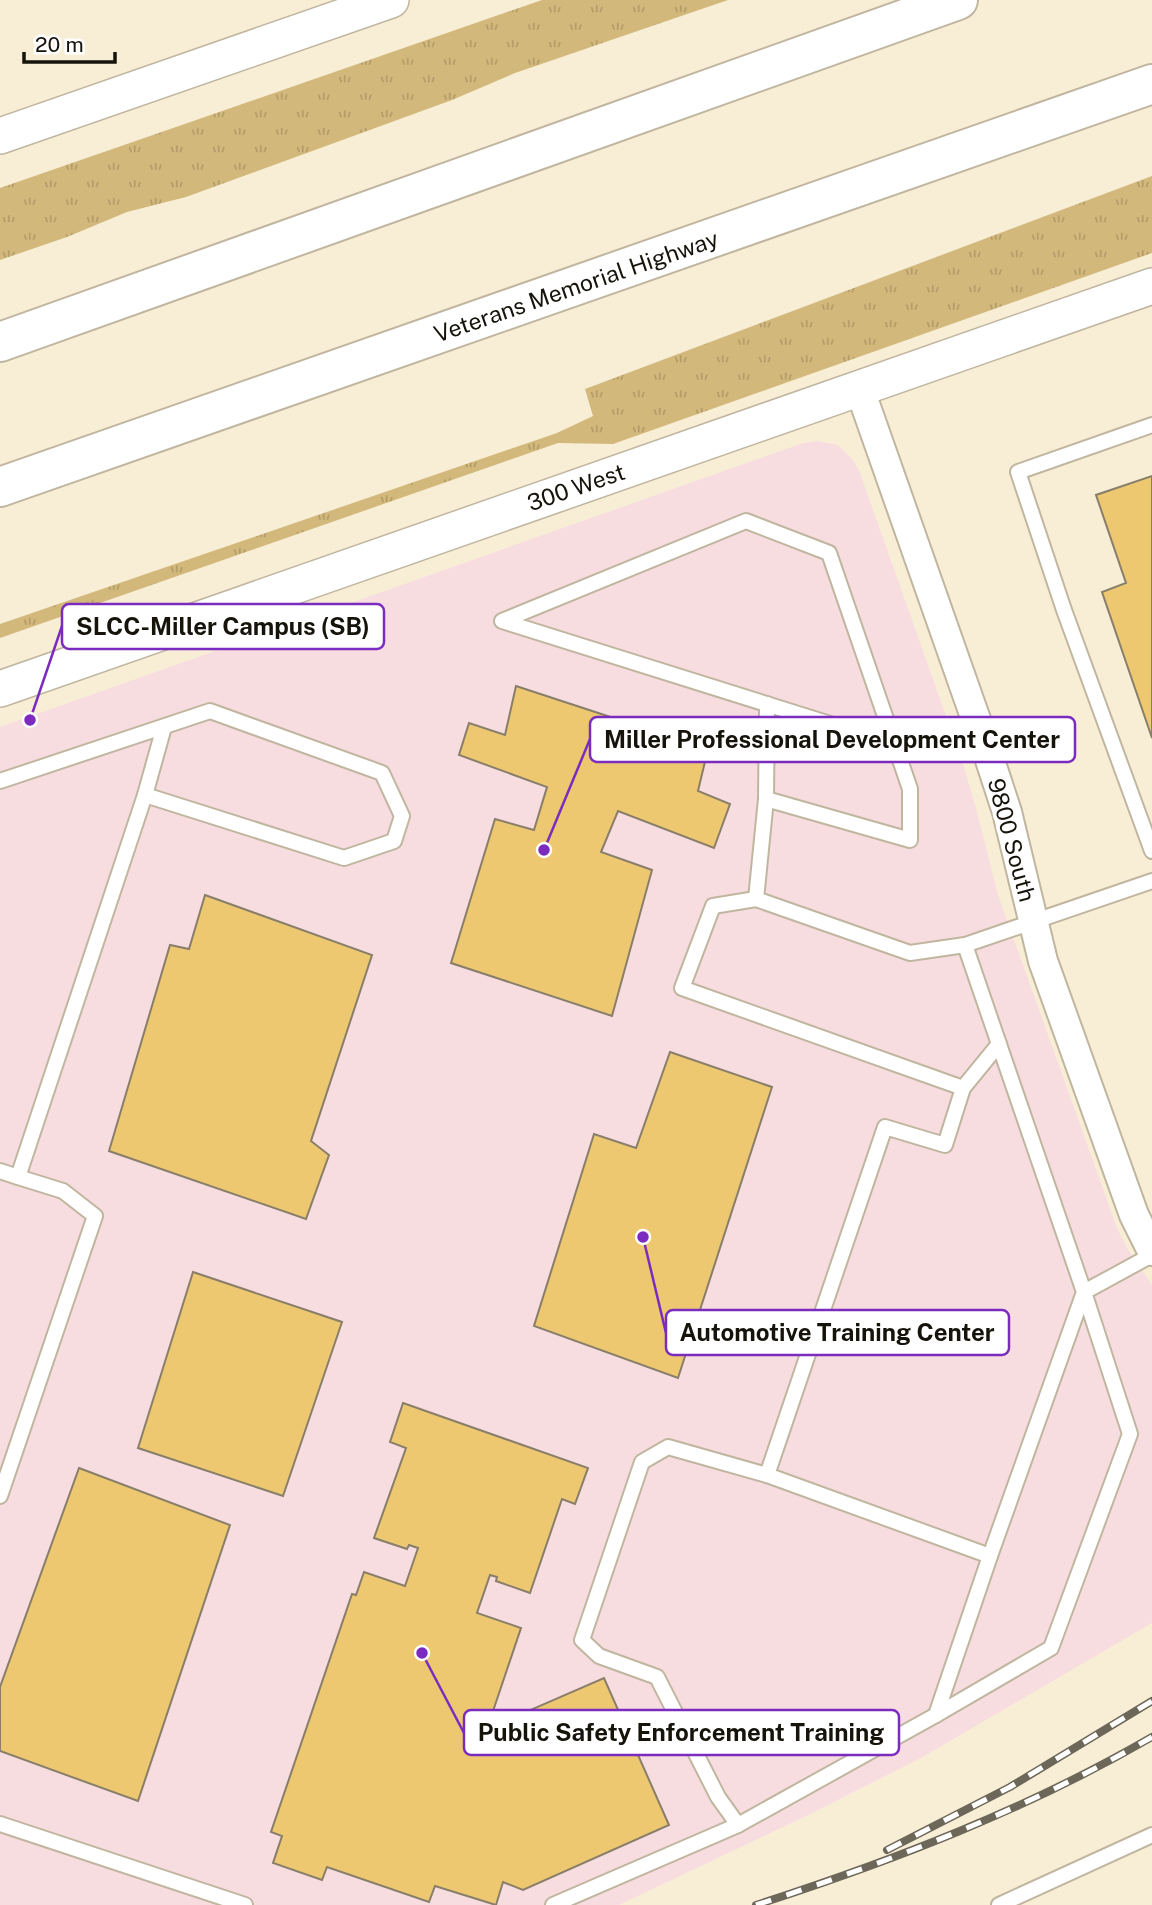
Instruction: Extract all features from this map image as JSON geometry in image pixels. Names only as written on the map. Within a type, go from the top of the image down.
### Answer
[{"type":"highway","points":[[0,342],[958,0]]},
{"type":"highway","name":"Veterans Memorial Highway","points":[[0,487],[1152,84]]},
{"type":"street","points":[[0,136],[391,0]]},
{"type":"street","name":"300 West","points":[[0,690],[1152,286]]},
{"type":"street","name":"9800 South","points":[[859,387],[988,751],[1007,812],[1043,961],[1134,1215],[1152,1253]]},
{"type":"lane","points":[[1152,425],[1018,472],[1064,610],[1152,851]]},
{"type":"lane","points":[[766,799],[910,840],[910,789],[829,553],[746,521],[502,621],[894,744]]},
{"type":"lane","points":[[756,899],[766,799],[767,704]]},
{"type":"lane","points":[[0,781],[210,711],[382,772],[402,816],[394,841],[344,858],[145,795]]},
{"type":"lane","points":[[18,1177],[145,795],[164,727]]},
{"type":"lane","points":[[963,1088],[682,988],[713,906],[756,899],[910,953],[965,945],[1152,881]]},
{"type":"lane","points":[[553,1905],[738,1825],[1051,1648],[1130,1434],[965,945]]},
{"type":"lane","points":[[767,1475],[885,1127],[946,1145],[963,1088],[999,1044]]},
{"type":"lane","points":[[0,1171],[63,1191],[95,1216],[0,1496]]},
{"type":"lane","points":[[936,1715],[1084,1292],[1152,1253]]},
{"type":"lane","points":[[738,1825],[718,1797],[657,1677],[599,1656],[582,1640],[642,1462],[668,1447],[767,1475],[990,1556]]},
{"type":"lane","points":[[0,1824],[245,1905]]},
{"type":"lane","points":[[999,1905],[1152,1835]]},
{"type":"shaded area","points":[[817,441],[838,445],[854,461],[860,473],[962,761],[998,895],[1117,1228],[1152,1285],[1152,1623],[921,1758],[619,1905],[0,1905],[0,727],[803,443]]},
{"type":"green space","points":[[542,0],[728,0],[515,73],[452,100],[186,197],[127,212],[67,237],[0,260],[0,188]]},
{"type":"green space","points":[[1152,176],[1152,253],[613,444],[558,443],[0,638],[0,624],[557,433],[593,416],[585,389]]},
{"type":"building","points":[[1152,476],[1152,738],[1102,592],[1126,583],[1096,495]]},
{"type":"building","points":[[516,686],[708,749],[698,791],[730,804],[714,848],[618,811],[601,852],[652,870],[612,1016],[451,963],[495,819],[534,830],[547,787],[459,755],[469,723],[505,735]]},
{"type":"building","points":[[205,895],[372,955],[311,1141],[329,1155],[306,1219],[109,1151],[170,945],[189,949]]},
{"type":"building","points":[[670,1052],[772,1087],[678,1378],[534,1326],[594,1134],[636,1148]]},
{"type":"building","points":[[193,1272],[342,1322],[283,1496],[138,1448]]},
{"type":"building","points":[[403,1403],[588,1468],[575,1504],[562,1499],[530,1593],[496,1581],[497,1577],[490,1575],[477,1613],[521,1628],[489,1723],[496,1725],[604,1678],[669,1825],[523,1890],[503,1882],[496,1905],[435,1886],[429,1902],[327,1867],[322,1880],[273,1863],[282,1836],[271,1832],[352,1594],[356,1595],[364,1572],[405,1586],[418,1548],[409,1545],[407,1549],[374,1538],[406,1448],[390,1442]]},
{"type":"building","points":[[79,1468],[230,1525],[138,1801],[0,1751],[0,1687]]},
{"type":"railway","points":[[887,1850],[1010,1787],[1152,1701]]},
{"type":"railway","points":[[756,1905],[959,1832],[1057,1787],[1152,1737]]},
{"type":"place","name":"SLCC-Miller Campus (SB)","points":[[30,720]]},
{"type":"place","name":"Miller Professional Development Center","points":[[544,850]]},
{"type":"place","name":"Automotive Training Center","points":[[643,1237]]},
{"type":"place","name":"Public Safety Enforcement Training","points":[[422,1653]]}]
